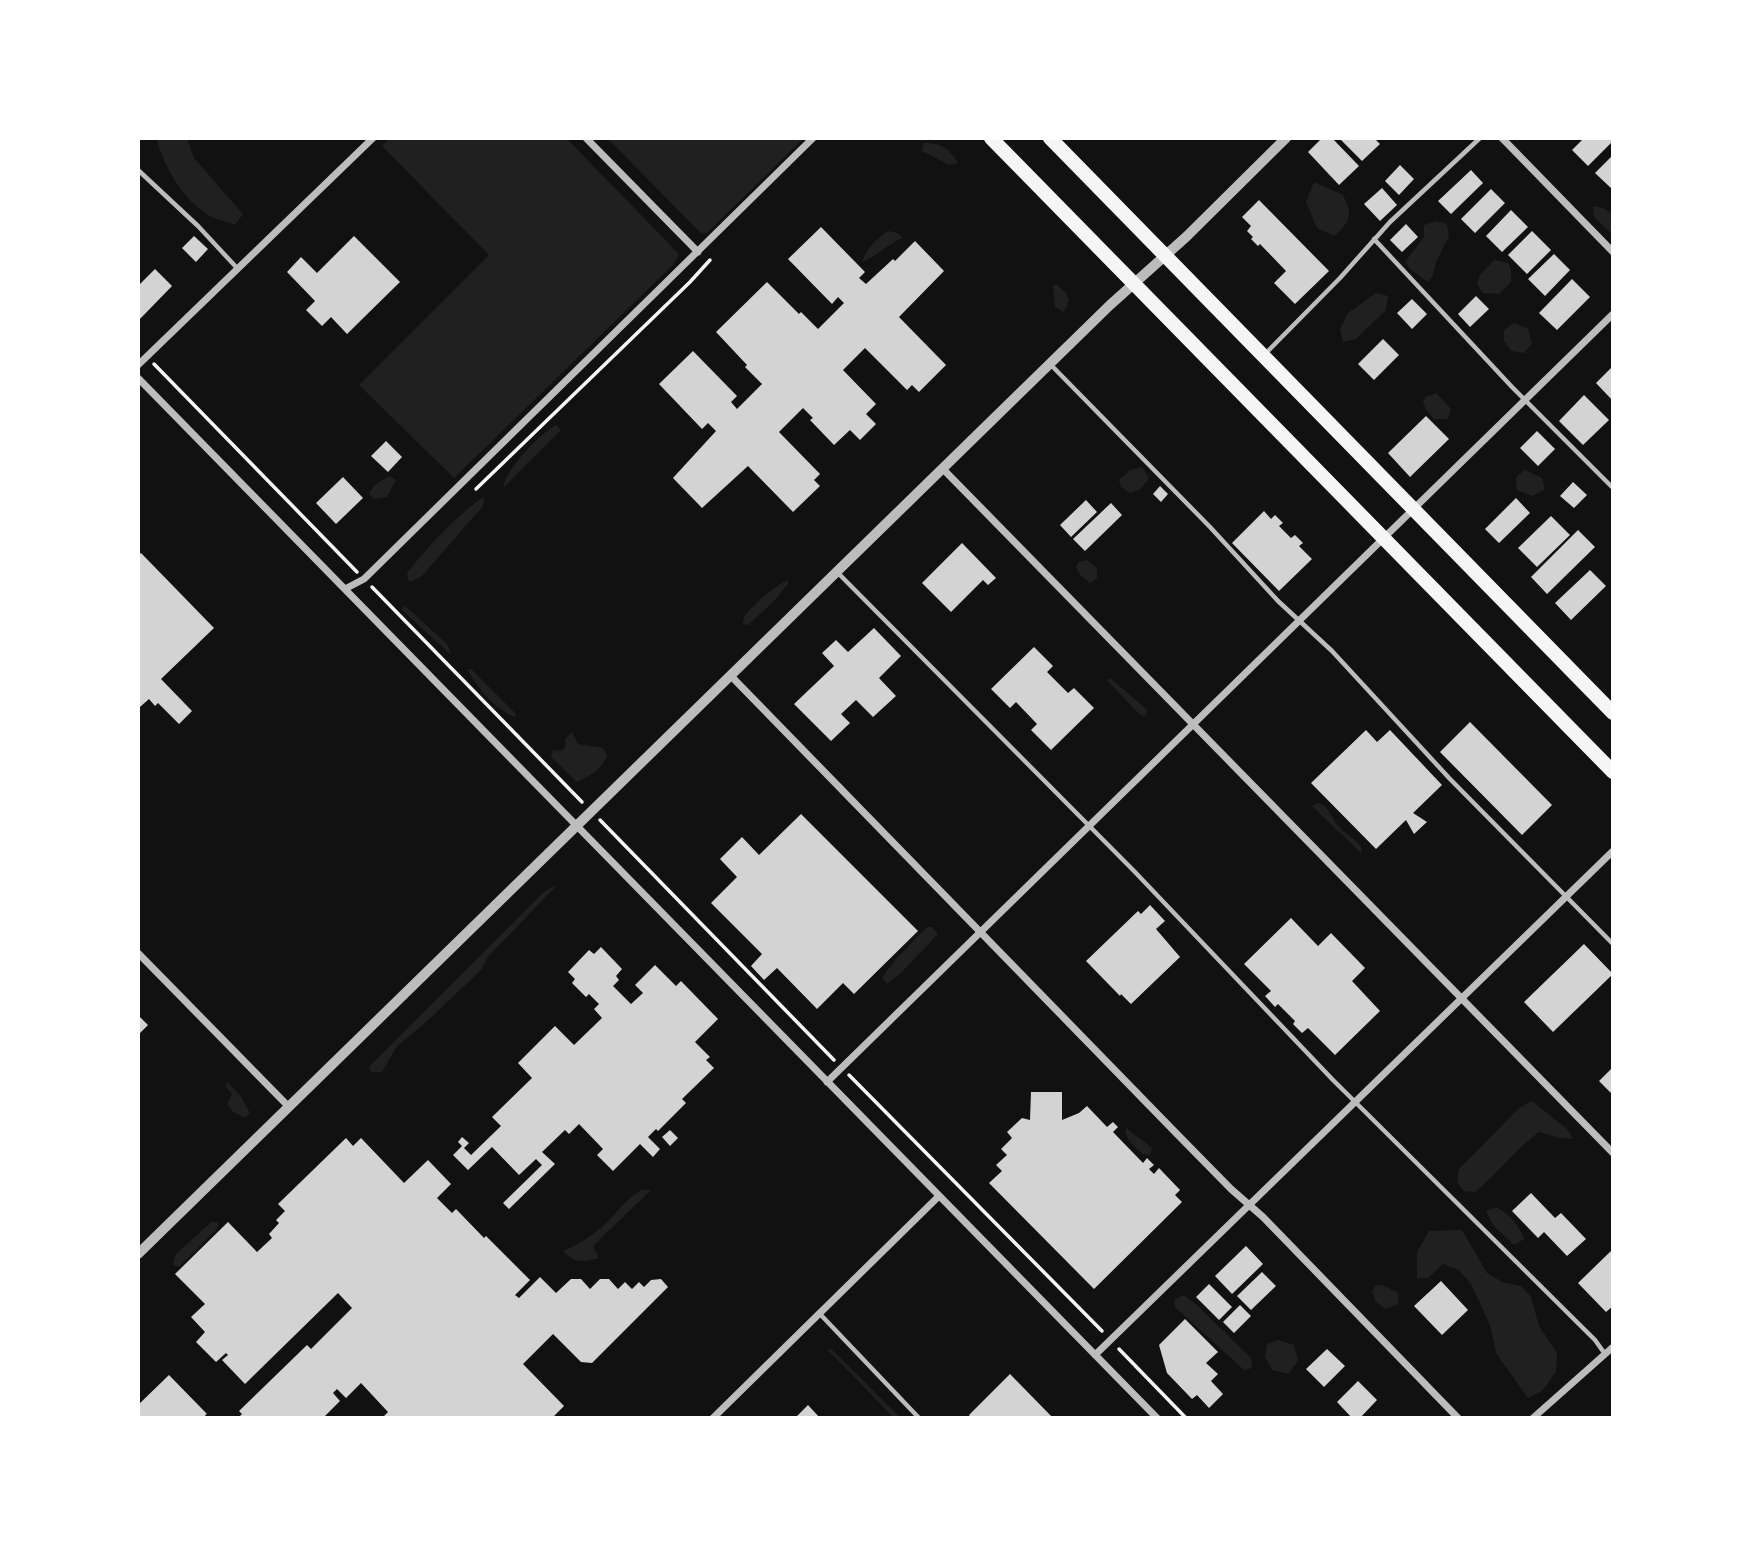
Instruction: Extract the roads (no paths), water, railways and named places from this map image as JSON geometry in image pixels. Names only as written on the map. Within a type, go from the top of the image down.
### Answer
[{"type":"highway","points":[[991,138],[1613,772]]},
{"type":"highway","points":[[1050,138],[1613,713]]},
{"type":"street","points":[[138,365],[373,138]]},
{"type":"street","points":[[586,138],[698,252]]},
{"type":"street","points":[[345,589],[364,579],[813,138]]},
{"type":"street","points":[[138,1254],[943,468],[1286,138]]},
{"type":"street","points":[[1502,138],[1613,252]]},
{"type":"street","points":[[827,1082],[1613,314]]},
{"type":"street","points":[[138,378],[1157,1418]]},
{"type":"street","points":[[943,468],[1613,1153]]},
{"type":"street","points":[[731,676],[1458,1418]]},
{"type":"street","points":[[1095,1355],[1613,851]]},
{"type":"street","points":[[138,953],[289,1107]]},
{"type":"street","points":[[713,1418],[939,1196]]},
{"type":"street","points":[[1533,1418],[1613,1347]]},
{"type":"lane","points":[[1264,355],[1340,278],[1374,239],[1480,138]]},
{"type":"lane","points":[[138,170],[198,226],[238,269]]},
{"type":"lane","points":[[1374,239],[1525,400],[1613,488]]},
{"type":"lane","points":[[1050,364],[1210,527],[1298,622],[1332,651],[1450,779],[1613,944]]},
{"type":"lane","points":[[837,572],[1089,826],[1355,1101],[1595,1340],[1605,1354]]},
{"type":"lane","points":[[820,1314],[919,1418]]}]
